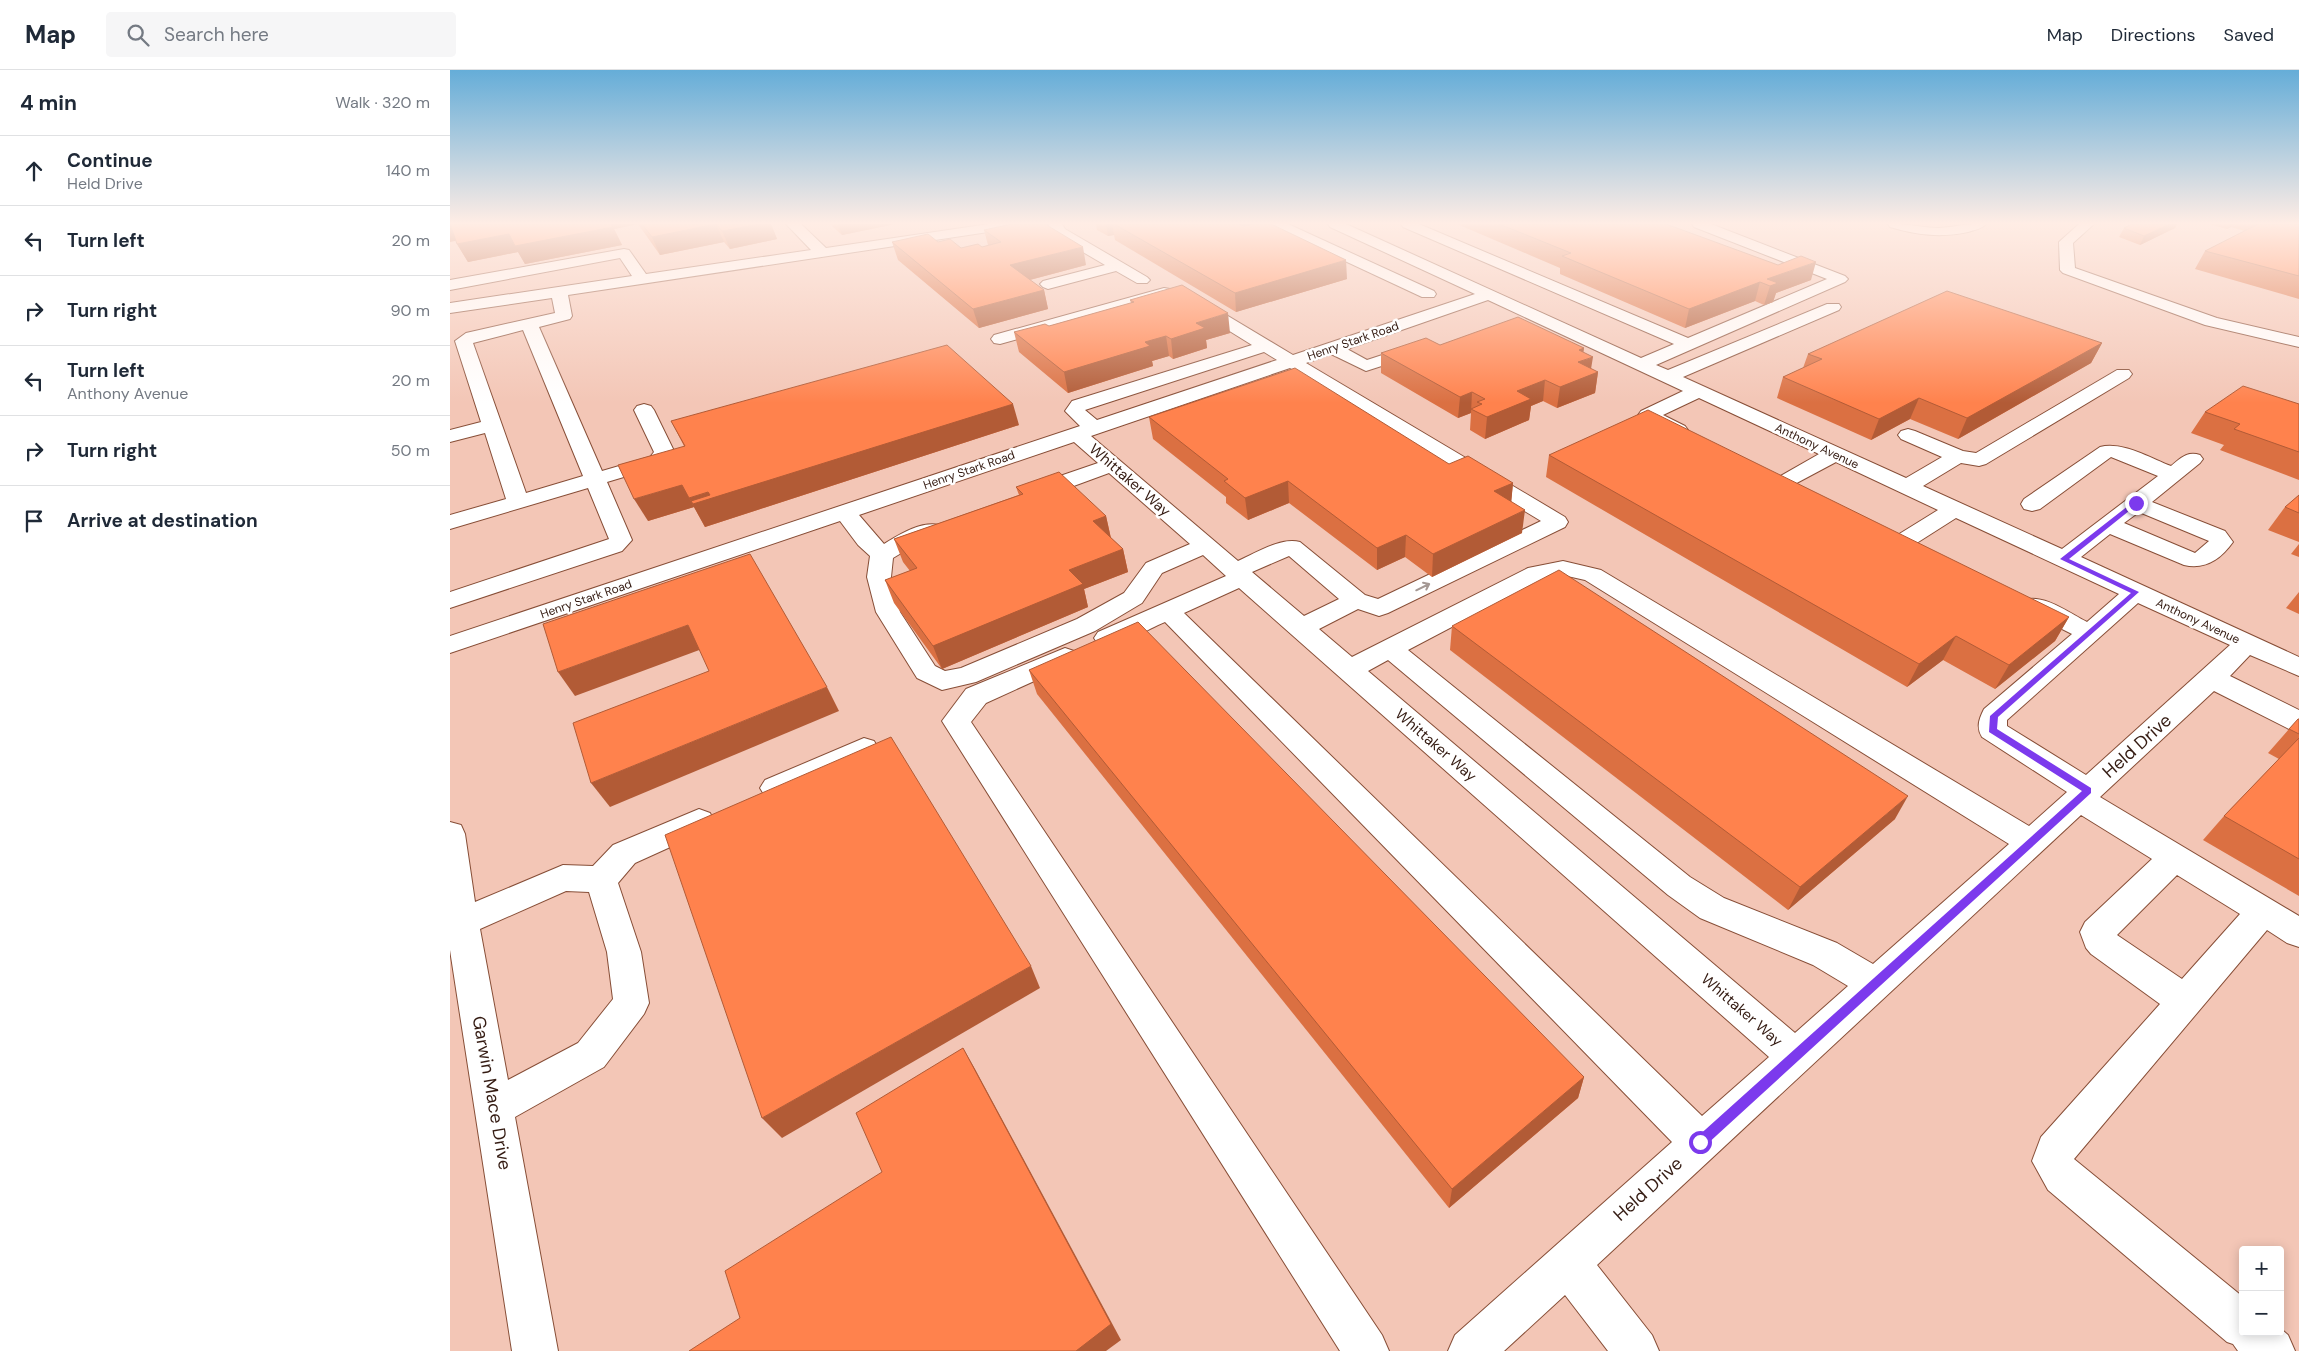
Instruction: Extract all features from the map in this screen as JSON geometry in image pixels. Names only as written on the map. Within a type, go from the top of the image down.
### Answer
[{"type":"street","points":[[450,308],[611,284]]},
{"type":"street","points":[[1406,284],[1428,294]]},
{"type":"street","name":"Anthony Avenue","points":[[1472,284],[1493,297],[2299,667]]},
{"type":"street","name":"Henry Stark Road","points":[[450,645],[1388,329],[1542,284]]},
{"type":"street","points":[[1547,284],[1688,344]]},
{"type":"street","points":[[1640,364],[1829,284]]},
{"type":"street","points":[[2106,284],[2259,336],[2299,342]]},
{"type":"street","points":[[518,502],[464,341],[472,337],[564,316],[559,292]]},
{"type":"street","points":[[1000,339],[1164,293],[1182,295],[1557,522],[1379,608],[1356,600],[1292,547],[1168,611],[976,696],[956,721],[1366,1351]]},
{"type":"street","points":[[1667,377],[1834,307]]},
{"type":"street","points":[[1508,324],[1533,315]]},
{"type":"street","points":[[450,600],[614,546],[621,540],[529,324]]},
{"type":"street","points":[[1333,348],[1366,366],[1426,346],[1388,329]]},
{"type":"street","name":"Whittaker Way","points":[[1265,346],[1079,405],[1075,411],[1086,431],[1111,465],[1795,1056]]},
{"type":"street","points":[[1908,435],[1958,456],[1980,460],[2123,374]]},
{"type":"street","points":[[1699,391],[1640,419],[1699,440]]},
{"type":"street","points":[[450,522],[657,461],[665,453],[644,410]]},
{"type":"street","points":[[450,436],[492,425]]},
{"type":"street","points":[[2032,504],[2107,451],[2113,451],[2173,474]]},
{"type":"street","points":[[1810,495],[1776,478],[1835,454]]},
{"type":"street","points":[[1906,487],[1958,456]]},
{"type":"street","points":[[2064,559],[2193,458]]},
{"type":"street","points":[[1011,501],[1111,465]]},
{"type":"street","points":[[2108,525],[2192,560],[2201,560],[2222,542],[2217,536],[2136,503]]},
{"type":"street","points":[[1904,541],[1955,509]]},
{"type":"street","points":[[844,512],[866,540],[882,555]]},
{"type":"street","points":[[882,555],[910,538],[956,521]]},
{"type":"street","points":[[882,555],[879,577],[888,612],[926,672],[942,681],[967,676],[1086,625],[1133,598],[1154,568],[1205,546]]},
{"type":"street","points":[[1349,670],[1536,573],[1563,568],[1593,575],[2031,842]]},
{"type":"street","points":[[2136,592],[1994,716],[1992,730],[2083,795],[2175,857],[2299,932]]},
{"type":"street","points":[[2019,598],[2090,633]]},
{"type":"street","points":[[1300,628],[1356,600]]},
{"type":"street","points":[[1168,611],[1700,1142]]},
{"type":"street","name":"Held Drive","points":[[1470,1351],[2083,795],[2247,643]]},
{"type":"street","points":[[1391,648],[1679,886],[1712,908],[1826,954],[1875,983]]},
{"type":"street","points":[[2211,678],[2299,722]]},
{"type":"street","points":[[749,799],[864,748]]},
{"type":"street","points":[[601,880],[624,854],[722,811]]},
{"type":"street","points":[[2175,857],[2098,932],[2098,938],[2102,944],[2185,1001]]},
{"type":"street","name":"Garwin Mace Drive","points":[[451,858],[495,1106],[535,1351]]},
{"type":"street","points":[[463,922],[564,878],[601,880]]},
{"type":"street","points":[[495,1106],[591,1055],[631,1003],[624,952],[601,880]]},
{"type":"street","points":[[2239,1323],[2062,1176],[2052,1161],[2055,1151],[2263,911]]},
{"type":"street","points":[[1568,1262],[1636,1351]]},
{"type":"street","points":[[2255,1336],[2272,1351]]},
{"type":"shaded area","points":[[450,284],[2299,284],[2299,1351],[450,1351]]},
{"type":"building","points":[[943,284],[1036,284],[1044,290],[973,309]]},
{"type":"building","points":[[1219,284],[1266,284],[1235,293]]},
{"type":"building","points":[[1629,284],[1755,284],[1689,309]]},
{"type":"building","points":[[1182,285],[1228,313],[1196,323],[1205,328],[1171,339],[1166,336],[1145,342],[1150,346],[1064,372],[1014,332],[1045,324],[1049,326],[1134,302],[1130,300]]},
{"type":"building","points":[[1947,291],[2102,343],[1967,418],[1919,398],[1879,419],[1783,377],[1822,359],[1808,354]]},
{"type":"building","points":[[1518,317],[1584,348],[1579,350],[1593,357],[1578,362],[1598,372],[1560,387],[1545,380],[1517,391],[1531,399],[1487,417],[1471,409],[1482,404],[1477,402],[1485,399],[1472,392],[1460,397],[1381,353],[1426,338],[1440,345]]},
{"type":"building","points":[[947,345],[1013,404],[693,504],[691,501],[710,495],[708,492],[689,498],[682,485],[634,499],[618,465],[685,446],[671,421]]},
{"type":"building","points":[[1295,368],[1449,464],[1468,456],[1513,483],[1494,491],[1525,510],[1433,554],[1406,535],[1377,548],[1288,481],[1245,498],[1224,481],[1228,479],[1149,417]]},
{"type":"building","points":[[2243,386],[2299,404],[2299,452],[2234,429],[2240,424],[2205,412]]},
{"type":"building","points":[[1648,410],[2069,617],[2009,665],[1956,636],[1919,664],[1549,455]]},
{"type":"building","points":[[1059,472],[1106,516],[1093,521],[1123,549],[1069,570],[1083,584],[933,646],[885,580],[917,568],[894,539],[1023,494],[1016,487]]},
{"type":"building","points":[[2299,495],[2299,513],[2285,507]]},
{"type":"building","points":[[750,554],[827,687],[591,783],[573,723],[709,671],[688,625],[558,672],[543,624]]},
{"type":"building","points":[[1559,570],[1908,796],[1800,887],[1452,626]]},
{"type":"building","points":[[1138,622],[1584,1077],[1452,1189],[1029,670]]},
{"type":"building","points":[[2299,719],[2299,734],[2289,729]]},
{"type":"building","points":[[891,737],[1031,966],[762,1118],[665,835]]},
{"type":"building","points":[[2299,738],[2299,859],[2224,816]]},
{"type":"building","points":[[963,1048],[1111,1324],[1076,1351],[689,1351],[740,1318],[725,1271],[882,1172],[856,1113]]},
{"type":"route","points":[[1700,1142],[2088,790],[1992,730],[1994,716],[2136,592],[2064,559],[2136,503]]}]
